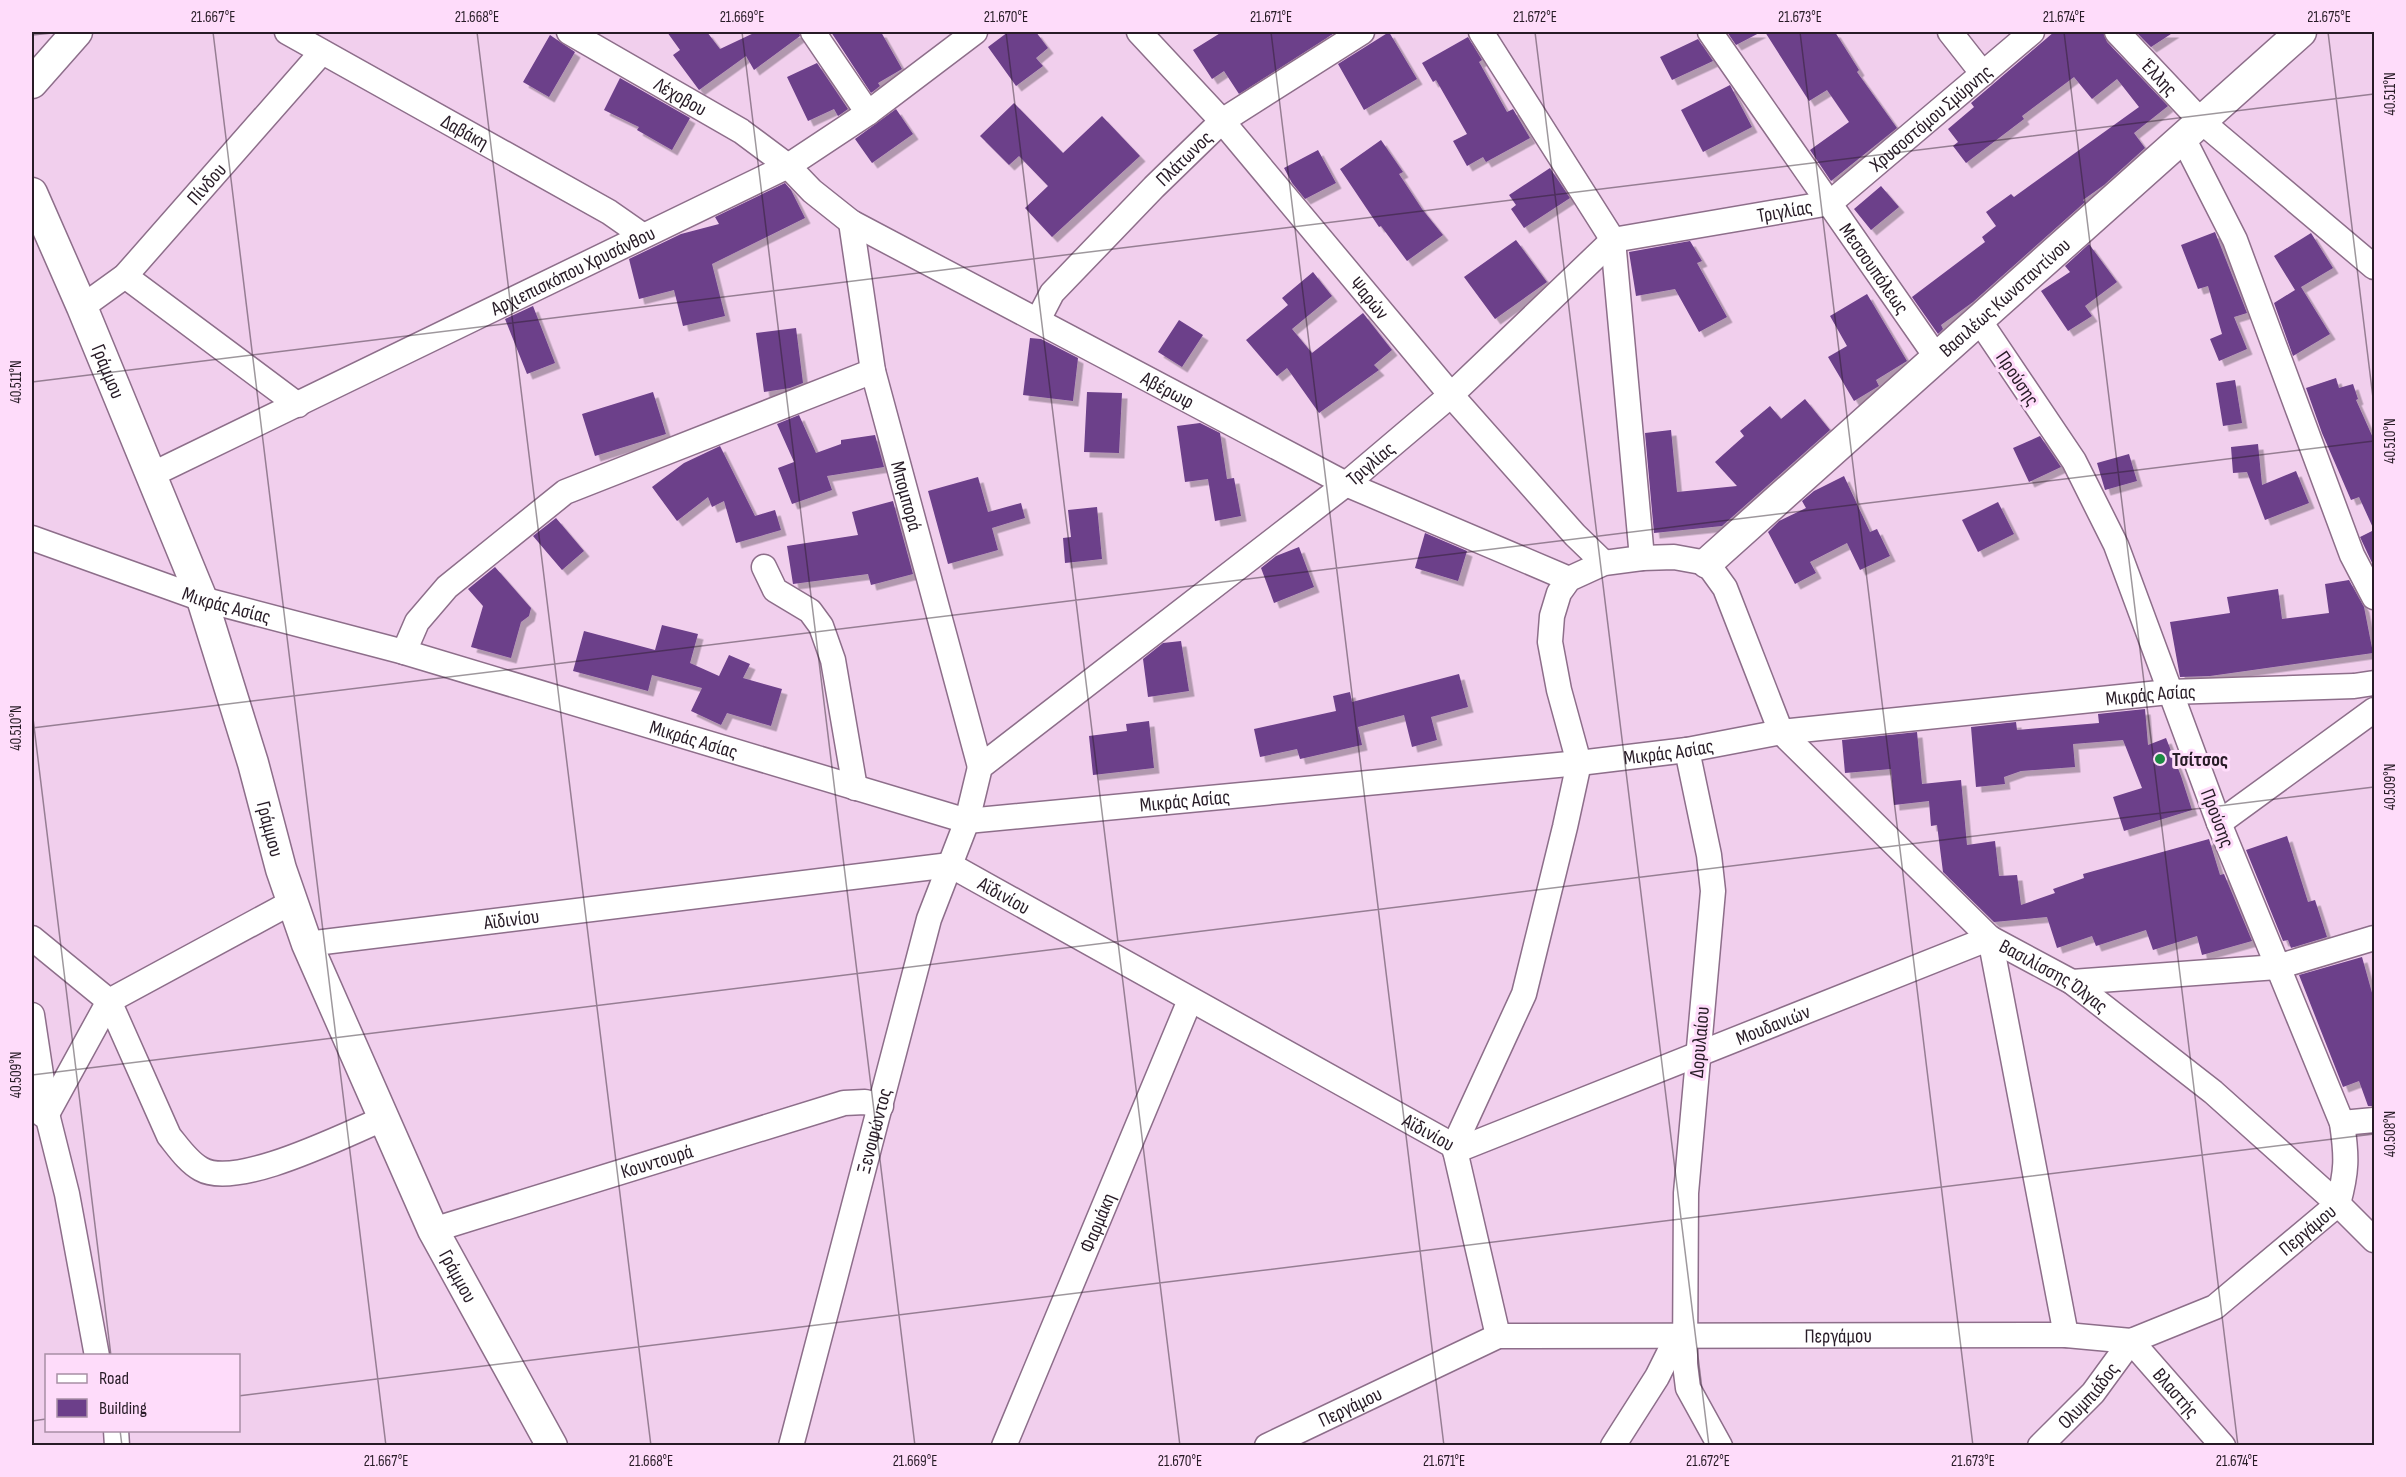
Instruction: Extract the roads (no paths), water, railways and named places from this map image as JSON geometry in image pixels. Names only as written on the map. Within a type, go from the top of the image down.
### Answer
[{"type":"street","points":[[32,83],[77,32]]},
{"type":"street","name":"Δαβάκη","points":[[287,32],[599,207],[642,235]]},
{"type":"street","name":"Λέχοβου","points":[[569,32],[741,130],[788,166]]},
{"type":"street","points":[[813,32],[868,113]]},
{"type":"street","name":"Αρχιεπισκόπου Χρυσάνθου","points":[[149,476],[788,166],[868,113],[975,32]]},
{"type":"street","name":"Ψαρών","points":[[1138,32],[1222,121],[1451,395],[1575,535],[1604,563]]},
{"type":"street","name":"Πλάτωνος","points":[[1038,320],[1052,293],[1154,187],[1222,121],[1362,32]]},
{"type":"street","points":[[1481,32],[1612,240],[1642,558]]},
{"type":"street","name":"Μεσσουπόλεως","points":[[1710,32],[1937,358]]},
{"type":"street","points":[[1950,32],[1983,74]]},
{"type":"street","name":"Χρυσοστόμου Σμύρνης","points":[[1830,203],[2032,32]]},
{"type":"street","name":"Έλλης","points":[[2117,32],[2192,129]]},
{"type":"street","name":"Βασιλέως Κωνσταντίνου","points":[[1707,563],[2301,32]]},
{"type":"street","name":"Πίνδου","points":[[82,308],[124,276],[322,52]]},
{"type":"street","points":[[2192,129],[2374,267]]},
{"type":"street","points":[[2192,129],[2352,555],[2374,597]]},
{"type":"street","name":"Αβέρωφ","points":[[788,166],[812,191],[851,222],[1346,484],[1569,579]]},
{"type":"street","name":"Γράμμου","points":[[33,199],[82,308],[149,476],[202,599],[253,763],[281,869],[306,944],[433,1230],[552,1446]]},
{"type":"street","name":"Τριγλίας","points":[[980,767],[1346,484],[1451,395],[1612,240],[1830,203]]},
{"type":"street","name":"Μπομπορά","points":[[851,222],[873,371],[980,767]]},
{"type":"street","points":[[124,276],[298,405]]},
{"type":"street","name":"Προύσης","points":[[1979,320],[2074,460],[2116,545],[2219,823],[2342,1123],[2346,1149],[2345,1176],[2338,1204]]},
{"type":"street","points":[[404,652],[417,622],[447,586],[566,492],[873,371]]},
{"type":"street","name":"Μικράς Ασίας","points":[[32,538],[202,599],[404,652],[967,821],[1579,763],[1687,750],[1781,732],[2169,692],[2354,686],[2374,683]]},
{"type":"street","points":[[1454,1148],[1524,994],[1579,763],[1559,690],[1550,642],[1552,616],[1559,593],[1569,579],[1604,563],[1642,558],[1674,557],[1707,563],[1725,588],[1781,732]]},
{"type":"street","points":[[764,567],[775,590],[810,611],[821,626],[833,660],[855,788]]},
{"type":"street","points":[[2219,823],[2374,710]]},
{"type":"street","name":"Βασιλίσσης Όλγας","points":[[1781,732],[1990,938],[2072,982],[2214,1092],[2338,1204]]},
{"type":"street","name":"Δορυλαίου","points":[[1687,750],[1709,855],[1713,891],[1686,1193],[1681,1337],[1688,1388],[1720,1446]]},
{"type":"street","points":[[967,821],[980,767]]},
{"type":"street","name":"Ξενοφώντος","points":[[791,1446],[929,918],[967,821]]},
{"type":"street","name":"Αϊδινίου","points":[[306,944],[950,865],[1454,1148],[1498,1336]]},
{"type":"street","points":[[39,1115],[109,1001],[292,902]]},
{"type":"street","points":[[32,938],[109,1001],[169,1136],[182,1153],[201,1170],[236,1174],[269,1166],[383,1119]]},
{"type":"street","points":[[1990,938],[2066,1335]]},
{"type":"street","name":"Μουδανιών","points":[[1454,1148],[1698,1055],[1990,938]]},
{"type":"street","points":[[2072,982],[2277,967],[2374,938]]},
{"type":"street","name":"Φαρμάκη","points":[[1004,1446],[1190,1000]]},
{"type":"street","points":[[32,1015],[39,1115],[67,1194],[97,1354]]},
{"type":"street","name":"Κουντουρά","points":[[433,1230],[844,1102],[865,1102],[881,1106]]},
{"type":"street","points":[[2342,1123],[2374,1120]]},
{"type":"street","name":"Περγάμου","points":[[1267,1446],[1498,1336],[2066,1335],[2131,1341],[2215,1307],[2338,1204],[2374,1240]]},
{"type":"street","points":[[1613,1446],[1681,1337]]},
{"type":"street","name":"Ολυμπιάδος","points":[[2040,1446],[2093,1393],[2131,1341]]},
{"type":"street","name":"Βλαστής","points":[[2131,1341],[2223,1446]]},
{"type":"place","name":"Τσίτσος","points":[[2160,759]]}]
